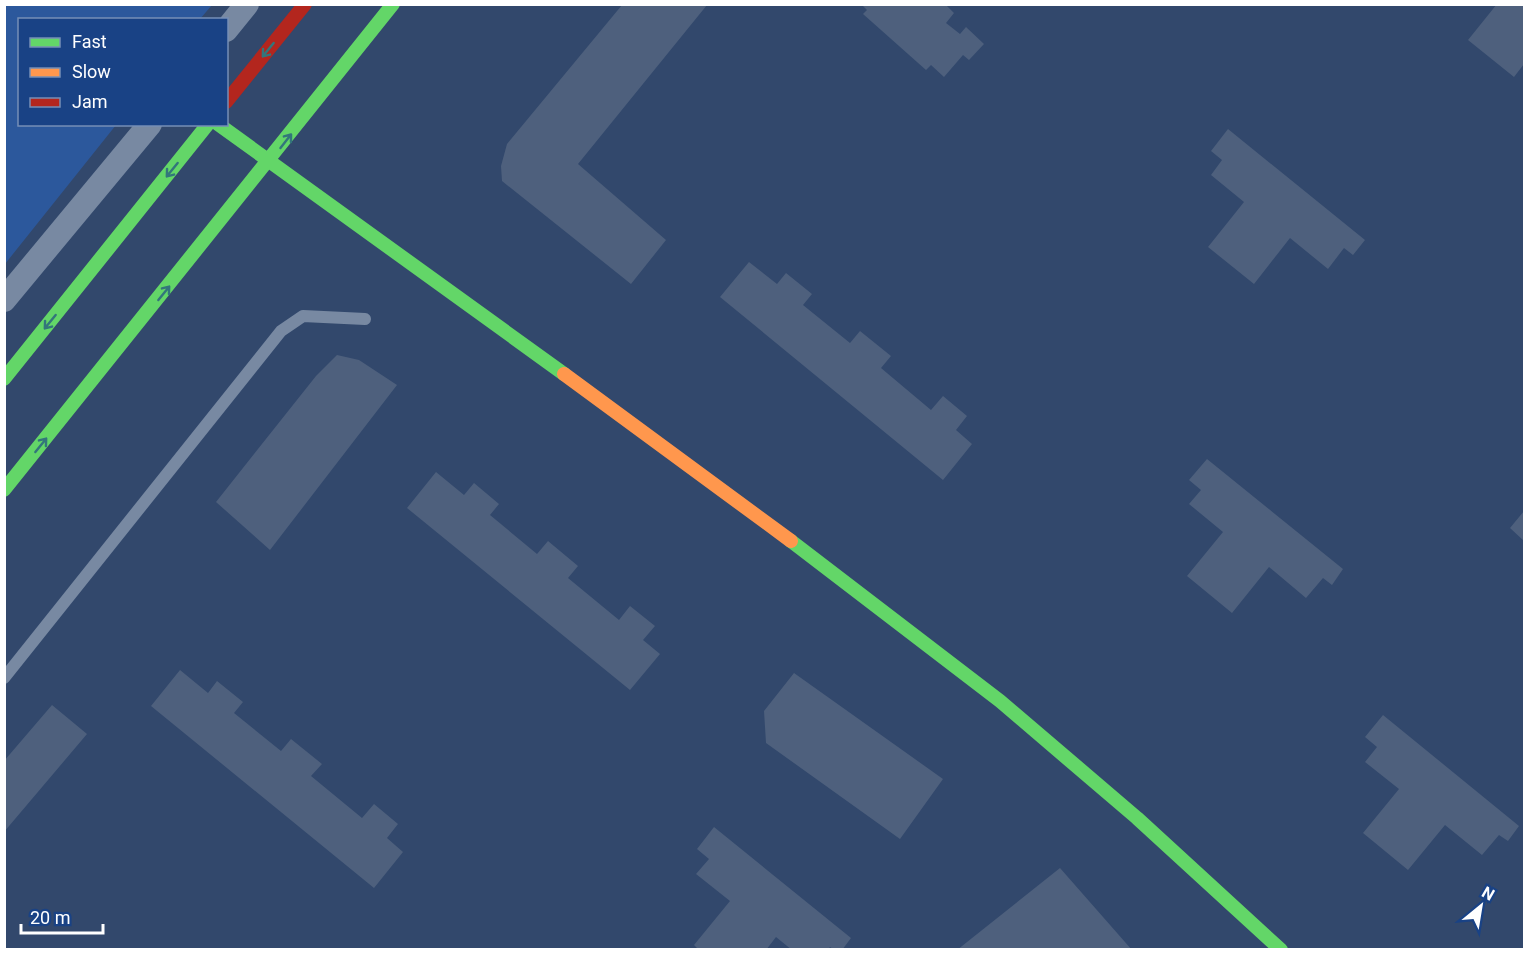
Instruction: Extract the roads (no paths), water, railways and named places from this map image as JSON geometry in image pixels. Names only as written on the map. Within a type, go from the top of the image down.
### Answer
[{"type":"street","points":[[228,28],[247,4]]},
{"type":"street","points":[[228,100],[305,4]]},
{"type":"street","points":[[4,490],[270,161],[393,4]]},
{"type":"street","points":[[4,300],[148,126]]},
{"type":"street","points":[[4,379],[206,126]]},
{"type":"street","points":[[221,126],[821,563],[1000,701],[1137,818],[1281,950]]},
{"type":"lane","points":[[4,678],[281,331],[303,316],[365,319]]}]
